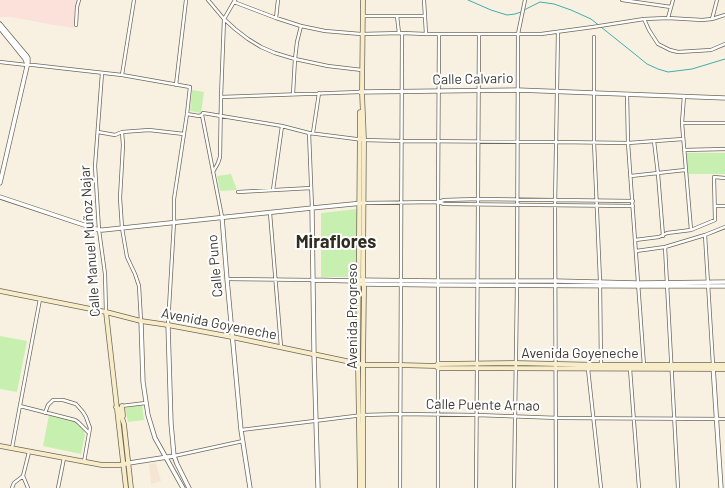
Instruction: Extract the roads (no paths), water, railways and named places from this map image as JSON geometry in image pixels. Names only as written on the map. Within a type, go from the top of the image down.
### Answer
[{"type":"main road","name":"Avenida Progreso","points":[[362,0],[360,282],[363,488]]},
{"type":"main road","name":"Avenida Progreso","points":[[362,0],[362,34]]},
{"type":"main road","name":"Avenida Goyeneche","points":[[0,291],[106,312],[141,321],[232,337],[361,364],[477,366],[516,363],[588,369],[601,367]]},
{"type":"main road","name":"Calle Manuel Muñoz Najar","points":[[106,312],[116,407],[126,463]]},
{"type":"main road","name":"Avenida Goyeneche","points":[[477,366],[516,369],[555,366],[713,367],[725,365]]},
{"type":"main road","name":"Avenida Goyeneche","points":[[713,367],[725,369]]},
{"type":"main road","points":[[122,406],[126,463],[126,488]]},
{"type":"main road","points":[[116,407],[119,409],[124,424]]},
{"type":"main road","name":"Avenida Progreso","points":[[360,488],[362,415]]},
{"type":"main road","points":[[0,446],[102,465],[126,463]]},
{"type":"main road","points":[[126,463],[131,488]]},
{"type":"street","points":[[76,25],[79,0]]},
{"type":"street","points":[[122,75],[134,0]]},
{"type":"street","points":[[176,85],[186,0]]},
{"type":"street","points":[[208,0],[224,19],[235,29],[248,39],[275,54],[328,66],[362,70]]},
{"type":"street","points":[[276,18],[278,0]]},
{"type":"street","points":[[424,0],[426,34]]},
{"type":"street","points":[[514,488],[518,34],[525,0]]},
{"type":"street","points":[[622,0],[671,7]]},
{"type":"street","points":[[668,18],[673,0]]},
{"type":"street","points":[[712,19],[716,0]]},
{"type":"street","points":[[213,172],[220,157],[224,19],[234,1],[276,18],[301,26],[325,31],[362,34],[541,34],[644,19],[668,18],[702,20],[725,15]]},
{"type":"street","points":[[362,16],[425,16]]},
{"type":"street","points":[[398,16],[400,33],[402,141],[400,488]]},
{"type":"street","points":[[644,19],[648,30],[658,44],[670,50],[678,52],[711,50],[725,44]]},
{"type":"street","points":[[0,24],[28,58],[27,68],[0,183]]},
{"type":"street","points":[[293,94],[297,42],[301,26]]},
{"type":"street","points":[[0,28],[25,59],[27,65]]},
{"type":"street","points":[[556,488],[555,200],[558,32]]},
{"type":"street","points":[[438,488],[439,34]]},
{"type":"street","points":[[476,488],[479,34]]},
{"type":"street","points":[[594,37],[594,142],[600,283],[601,367]]},
{"type":"street","points":[[0,62],[122,75],[190,87],[174,199],[168,325],[170,423],[174,456],[189,488]]},
{"type":"street","name":"Calle Manuel Muñoz Najar","points":[[102,73],[95,166],[99,230],[105,274],[106,312]]},
{"type":"street","name":"Calle Calvario","points":[[221,97],[379,91],[518,90],[725,98]]},
{"type":"street","points":[[313,133],[319,93]]},
{"type":"street","points":[[627,94],[628,143],[644,366]]},
{"type":"street","points":[[684,96],[682,123],[691,230]]},
{"type":"street","points":[[187,114],[199,116],[203,113],[282,126],[309,134],[313,133],[362,140],[628,143],[683,139]]},
{"type":"street","name":"Calle Puno","points":[[202,115],[222,217],[241,430],[250,488]]},
{"type":"street","points":[[682,123],[725,123]]},
{"type":"street","points":[[273,190],[282,126]]},
{"type":"street","points":[[98,132],[115,135],[122,132],[149,130],[184,134]]},
{"type":"street","points":[[122,132],[123,145],[120,198],[122,228],[127,257],[136,274],[139,286],[143,382],[148,415],[155,438],[183,488]]},
{"type":"street","points":[[309,134],[318,488]]},
{"type":"street","points":[[654,141],[663,236]]},
{"type":"street","points":[[684,150],[725,149]]},
{"type":"street","points":[[631,176],[686,170]]},
{"type":"street","points":[[635,240],[663,236],[667,233],[691,230],[715,220],[714,177],[725,178]]},
{"type":"street","points":[[238,192],[311,188]]},
{"type":"street","points":[[0,198],[99,230],[361,203],[438,202],[444,200],[478,199],[633,201]]},
{"type":"street","points":[[438,202],[444,204],[633,206]]},
{"type":"street","points":[[715,206],[725,206]]},
{"type":"street","points":[[270,212],[281,347]]},
{"type":"street","points":[[636,251],[665,247],[705,235],[725,227]]},
{"type":"street","points":[[705,235],[721,488]]},
{"type":"street","points":[[665,247],[678,488]]},
{"type":"street","points":[[227,279],[401,283],[600,283],[638,285],[709,284],[725,282]]},
{"type":"street","points":[[709,284],[725,286]]},
{"type":"street","points":[[12,448],[40,299]]},
{"type":"street","points":[[630,367],[639,488]]},
{"type":"street","points":[[588,369],[601,488]]},
{"type":"street","points":[[44,413],[48,405],[53,400],[63,400],[76,404],[83,412],[90,428],[84,462]]},
{"type":"street","points":[[116,407],[146,403]]},
{"type":"street","points":[[20,406],[75,420],[89,434]]},
{"type":"street","name":"Calle Puente Arnao","points":[[241,430],[362,415],[400,414],[556,418],[725,419]]},
{"type":"street","points":[[126,463],[174,456],[243,441]]},
{"type":"street","points":[[12,488],[14,484],[23,476],[30,452]]},
{"type":"street","points":[[58,488],[64,458]]},
{"type":"street","points":[[23,476],[28,488]]},
{"type":"waterway","points":[[468,0],[507,15],[521,12]]},
{"type":"waterway","points":[[524,10],[540,2],[554,4],[571,10],[591,19],[647,64],[668,72],[692,69],[725,59]]},
{"type":"district","name":"Miraflores","points":[[336,242]]}]
